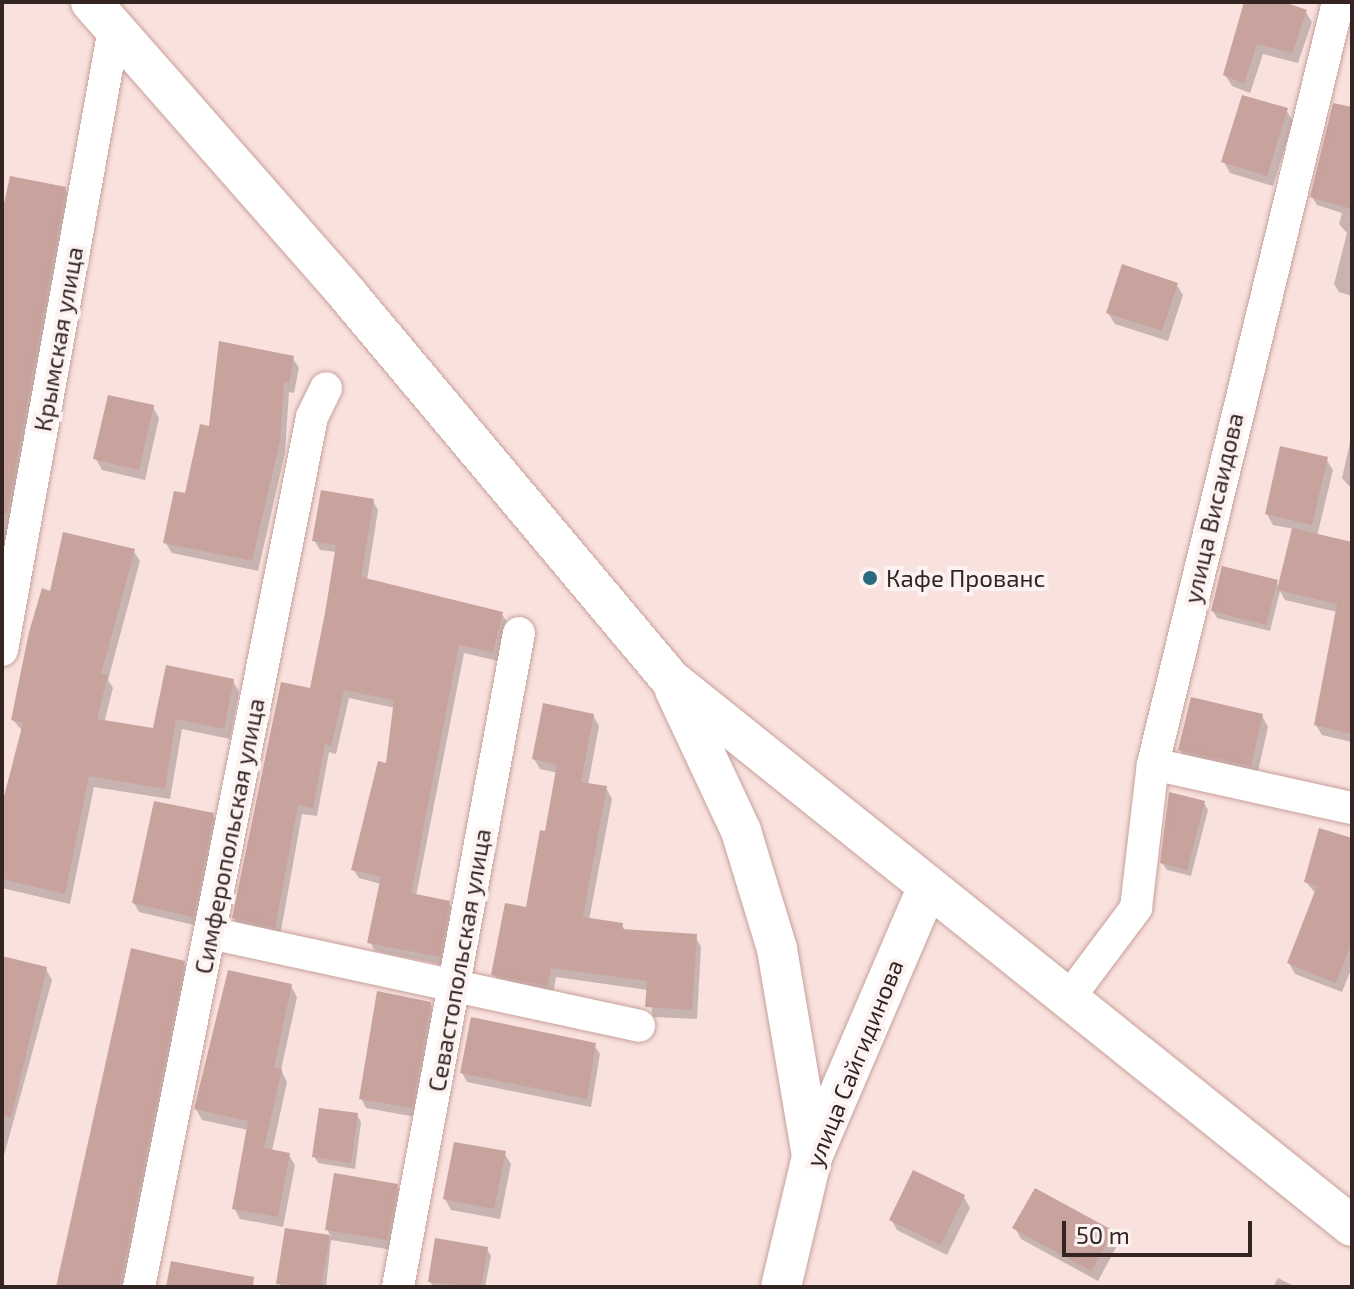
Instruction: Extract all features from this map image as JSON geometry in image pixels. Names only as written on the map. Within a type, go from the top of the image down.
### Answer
[{"type":"main road","points":[[103,15],[348,295],[670,679],[927,889],[1349,1218]]},
{"type":"main road","points":[[670,679],[741,831],[777,949],[812,1157]]},
{"type":"main road","name":"улица Сайгидинова","points":[[781,1287],[812,1157],[927,889]]},
{"type":"street","name":"улица Висаидова","points":[[1068,999],[1136,908],[1153,764],[1338,2]]},
{"type":"street","name":"Крымская улица","points":[[2,650],[103,15]]},
{"type":"street","name":"Симферопольская улица","points":[[139,1287],[312,417],[326,388]]},
{"type":"street","name":"Севастопольская улица","points":[[398,1287],[519,633]]},
{"type":"street","points":[[1153,764],[1352,808]]},
{"type":"street","points":[[210,933],[639,1026]]},
{"type":"building","points":[[1244,2],[1284,2],[1307,10],[1292,53],[1257,44],[1244,84],[1223,75]]},
{"type":"building","points":[[1242,95],[1288,108],[1267,176],[1221,162]]},
{"type":"building","points":[[1333,103],[1352,107],[1352,209],[1310,197]]},
{"type":"building","points":[[10,176],[66,187],[7,514],[2,514],[2,213]]},
{"type":"building","points":[[1122,264],[1178,283],[1162,331],[1106,313]]},
{"type":"building","points":[[219,341],[294,356],[289,383],[284,382],[280,441],[252,561],[163,543],[174,491],[185,493],[200,424],[209,426]]},
{"type":"building","points":[[108,395],[154,405],[139,470],[93,459]]},
{"type":"building","points":[[1280,446],[1328,457],[1312,525],[1265,514]]},
{"type":"building","points":[[321,490],[374,499],[361,577],[503,612],[493,652],[459,645],[411,893],[450,901],[440,957],[367,943],[381,876],[351,870],[378,761],[386,763],[394,700],[344,690],[331,746],[325,744],[313,808],[298,805],[275,928],[232,918],[281,682],[310,688],[336,545],[312,541]]},
{"type":"building","points":[[1292,528],[1352,542],[1352,734],[1314,725],[1337,604],[1277,590]]},
{"type":"building","points":[[63,532],[135,549],[101,674],[108,675],[97,719],[153,728],[166,665],[234,679],[224,729],[176,719],[165,789],[89,776],[65,894],[2,879],[2,804],[23,723],[11,720],[29,632],[42,588],[50,591]]},
{"type":"building","points":[[1222,566],[1278,580],[1266,625],[1211,611]]},
{"type":"building","points":[[1191,697],[1263,714],[1251,766],[1178,750]]},
{"type":"building","points":[[543,703],[594,714],[581,782],[607,786],[583,917],[623,923],[622,929],[697,934],[692,1010],[645,1007],[647,981],[551,968],[548,986],[491,975],[505,903],[526,907],[540,830],[545,831],[557,764],[532,759]]},
{"type":"building","points":[[1169,792],[1205,801],[1187,870],[1160,863]]},
{"type":"building","points":[[154,801],[214,813],[193,917],[132,903]]},
{"type":"building","points":[[1319,828],[1352,838],[1352,942],[1336,983],[1287,963],[1317,886],[1304,882]]},
{"type":"building","points":[[131,948],[185,961],[119,1287],[56,1287]]},
{"type":"building","points":[[2,956],[47,967],[11,1117],[2,1116]]},
{"type":"building","points":[[228,970],[292,984],[274,1067],[282,1069],[264,1148],[290,1153],[278,1217],[232,1209],[248,1121],[194,1109]]},
{"type":"building","points":[[377,991],[431,1002],[412,1108],[359,1099]]},
{"type":"building","points":[[471,1017],[596,1043],[587,1099],[460,1073]]},
{"type":"building","points":[[319,1108],[358,1113],[351,1163],[312,1157]]},
{"type":"building","points":[[454,1142],[506,1151],[494,1209],[443,1199]]},
{"type":"building","points":[[913,1170],[965,1195],[941,1245],[889,1220]]},
{"type":"building","points":[[334,1173],[398,1184],[387,1240],[325,1230]]},
{"type":"building","points":[[1035,1188],[1114,1231],[1091,1271],[1012,1228]]},
{"type":"building","points":[[285,1228],[330,1235],[321,1287],[276,1284]]},
{"type":"building","points":[[435,1238],[488,1247],[481,1287],[428,1282]]},
{"type":"building","points":[[171,1261],[254,1277],[253,1287],[166,1287]]},
{"type":"place","name":"Кафе Прованс","points":[[870,578]]}]
